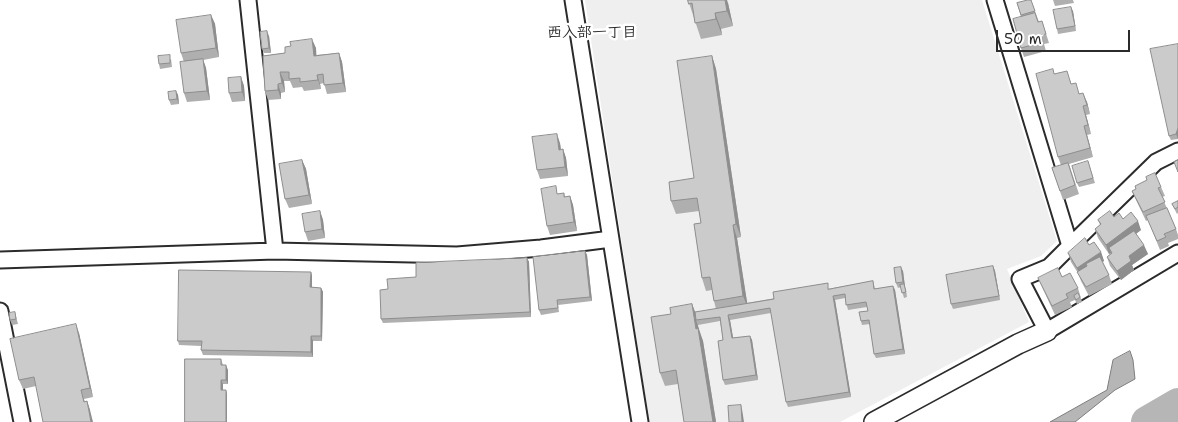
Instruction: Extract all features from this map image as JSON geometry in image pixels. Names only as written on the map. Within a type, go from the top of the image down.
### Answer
[{"type":"street","points":[[248,0],[275,251]]},
{"type":"street","points":[[574,0],[640,422]]},
{"type":"street","points":[[995,0],[1070,246]]},
{"type":"street","points":[[1047,331],[1020,279],[1049,267],[1156,162],[1178,151]]},
{"type":"street","points":[[0,260],[275,251],[457,255],[541,248],[611,239]]},
{"type":"street","points":[[874,422],[1018,344],[1047,331],[1178,253]]},
{"type":"street","points":[[0,312],[22,422]]},
{"type":"shaded area","points":[[585,0],[982,0],[1057,241],[1041,256],[1007,269],[1029,322],[840,422],[649,422]]},
{"type":"shaded area","points":[[1130,351],[1135,379],[1115,390],[1075,422],[1050,422],[1107,390],[1113,360]]},
{"type":"building","points":[[688,0],[725,0],[727,11],[715,13],[716,19],[695,23],[692,3],[689,4]]},
{"type":"building","points":[[1031,0],[1035,11],[1021,15],[1017,3]]},
{"type":"building","points":[[1071,7],[1075,26],[1057,29],[1053,10]]},
{"type":"building","points":[[1035,13],[1038,22],[1042,21],[1046,34],[1041,35],[1043,42],[1021,48],[1013,19]]},
{"type":"building","points":[[211,15],[216,48],[181,53],[176,20]]},
{"type":"building","points":[[267,31],[269,48],[262,49],[260,32]]},
{"type":"building","points":[[312,39],[314,56],[339,53],[343,83],[324,85],[323,74],[317,75],[318,80],[300,82],[300,78],[289,79],[289,72],[280,72],[282,83],[278,84],[278,90],[265,91],[263,56],[285,53],[285,47],[291,46],[290,42]]},
{"type":"building","points":[[1178,44],[1178,128],[1176,134],[1169,136],[1150,49]]},
{"type":"building","points":[[170,55],[170,63],[159,64],[158,56]]},
{"type":"building","points":[[712,56],[736,224],[733,225],[743,296],[714,301],[710,277],[702,278],[694,224],[701,223],[697,198],[671,201],[669,182],[694,178],[677,61]]},
{"type":"building","points":[[203,59],[207,91],[184,93],[180,62]]},
{"type":"building","points":[[1053,69],[1054,74],[1067,71],[1071,84],[1076,83],[1079,94],[1083,93],[1087,105],[1083,106],[1088,125],[1084,126],[1090,148],[1058,157],[1036,74]]},
{"type":"building","points":[[241,77],[242,92],[229,93],[228,78]]},
{"type":"building","points":[[176,91],[177,99],[169,100],[168,92]]},
{"type":"building","points":[[557,134],[559,150],[563,149],[565,167],[537,170],[532,137]]},
{"type":"building","points":[[302,160],[309,195],[285,199],[279,164]]},
{"type":"building","points":[[1178,160],[1178,172],[1174,162]]},
{"type":"building","points":[[1088,161],[1093,178],[1077,183],[1072,166]]},
{"type":"building","points":[[1068,163],[1075,185],[1060,191],[1052,168]]},
{"type":"building","points":[[1155,173],[1161,187],[1158,188],[1165,202],[1143,212],[1132,191],[1136,189],[1135,186],[1147,180],[1146,177]]},
{"type":"building","points":[[556,186],[557,194],[564,193],[564,197],[570,196],[574,222],[547,226],[541,189]]},
{"type":"building","points":[[1178,201],[1178,207],[1175,209],[1172,204]]},
{"type":"building","points":[[1167,208],[1176,229],[1164,234],[1166,237],[1157,241],[1146,216]]},
{"type":"building","points":[[320,211],[322,229],[305,232],[302,214]]},
{"type":"building","points":[[1110,211],[1114,217],[1119,213],[1123,219],[1131,212],[1138,221],[1106,245],[1095,229],[1101,224],[1098,220]]},
{"type":"building","points":[[1134,231],[1144,245],[1129,256],[1131,261],[1117,271],[1107,257],[1112,253],[1109,248]]},
{"type":"building","points":[[1085,238],[1089,245],[1094,242],[1101,252],[1077,268],[1068,253]]},
{"type":"building","points":[[585,251],[590,297],[557,300],[558,308],[539,310],[533,257]]},
{"type":"building","points":[[1100,257],[1109,275],[1086,287],[1077,272],[1087,266],[1086,264]]},
{"type":"building","points":[[527,258],[530,312],[381,319],[380,290],[388,289],[387,279],[416,277],[416,263]]},
{"type":"building","points":[[993,266],[999,296],[951,304],[946,275]]},
{"type":"building","points":[[901,267],[903,282],[896,283],[894,268]]},
{"type":"building","points":[[1058,268],[1062,277],[1070,273],[1078,288],[1066,294],[1068,298],[1052,306],[1038,278]]},
{"type":"building","points":[[179,270],[311,272],[310,287],[321,288],[321,336],[311,336],[311,352],[201,350],[202,341],[178,341]]},
{"type":"building","points":[[873,281],[874,289],[893,286],[903,349],[874,354],[869,320],[861,321],[859,312],[868,311],[866,302],[846,305],[845,294],[833,296],[849,392],[786,402],[770,308],[728,315],[732,338],[750,336],[756,375],[723,380],[718,341],[723,340],[720,317],[696,320],[695,312],[774,299],[773,292],[828,283],[828,289]]},
{"type":"building","points":[[904,284],[906,292],[902,293],[900,285]]},
{"type":"building","points":[[1078,293],[1080,297],[1076,300],[1074,296]]},
{"type":"building","points":[[692,304],[696,329],[698,328],[713,422],[684,422],[676,370],[660,373],[651,317],[671,314],[670,308]]},
{"type":"building","points":[[15,312],[16,319],[10,320],[9,313]]},
{"type":"building","points":[[76,324],[90,388],[81,390],[84,402],[87,401],[91,422],[43,422],[34,377],[19,380],[10,339]]},
{"type":"building","points":[[185,359],[221,359],[221,365],[226,365],[226,380],[221,380],[221,390],[226,390],[226,422],[185,422]]},
{"type":"building","points":[[741,405],[742,422],[729,422],[728,406]]},
{"type":"waterway","points":[[1147,422],[1178,404]]},
{"type":"district","name":"西入部一丁目","points":[[592,33]]}]
